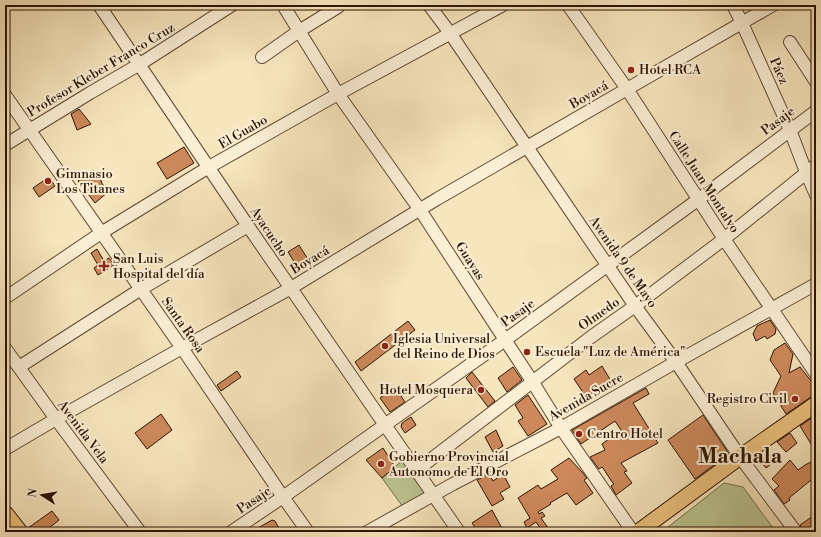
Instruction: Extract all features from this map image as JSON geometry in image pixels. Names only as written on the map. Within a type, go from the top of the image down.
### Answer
[{"type":"main road","points":[[638,532],[740,456],[816,404]]},
{"type":"main road","points":[[5,512],[20,532]]},
{"type":"street","name":"Ayacucho","points":[[99,5],[248,226],[460,532]]},
{"type":"street","name":"Profesor Kleber Franco Cruz","points":[[5,145],[140,64],[232,5]]},
{"type":"street","name":"Guayas","points":[[283,5],[338,94],[420,210],[561,428],[633,532]]},
{"type":"street","points":[[262,56],[339,5]]},
{"type":"street","name":"Avenida 9 de Mayo","points":[[429,5],[450,33],[635,306],[676,362],[740,456],[796,532]]},
{"type":"street","name":"El Guabo","points":[[5,298],[100,232],[209,167],[338,94],[504,5]]},
{"type":"street","name":"Calle Juan Montalvo","points":[[568,5],[627,89],[771,309],[816,374]]},
{"type":"street","name":"Páez","points":[[733,5],[790,130],[816,195]]},
{"type":"street","name":"Boyacá","points":[[5,449],[291,288],[420,210],[773,5]]},
{"type":"street","points":[[790,42],[816,82]]},
{"type":"street","name":"Santa Rosa","points":[[5,95],[182,348],[283,498],[308,532]]},
{"type":"street","name":"Pasaje","points":[[231,532],[283,498],[505,340],[699,199],[816,111]]},
{"type":"street","name":"Olmedo","points":[[417,470],[532,381],[635,306],[724,238],[816,165]]},
{"type":"street","points":[[18,367],[141,289],[248,226]]},
{"type":"street","name":"Avenida Sucre","points":[[367,532],[453,484],[561,428],[816,284]]},
{"type":"street","name":"Avenida Vela","points":[[5,348],[140,532]]},
{"type":"green space","points":[[404,459],[427,493],[403,507],[382,478]]},
{"type":"green space","points":[[724,483],[743,487],[776,532],[663,531]]},
{"type":"building","points":[[79,109],[91,124],[77,130],[71,114]]},
{"type":"building","points":[[184,147],[194,163],[167,179],[157,163]]},
{"type":"building","points":[[93,170],[108,192],[95,203],[78,181]]},
{"type":"building","points":[[49,177],[55,186],[39,197],[33,188]]},
{"type":"building","points":[[299,245],[309,261],[298,268],[288,252]]},
{"type":"building","points":[[97,249],[104,261],[109,258],[114,265],[98,275],[94,268],[98,265],[91,253]]},
{"type":"building","points":[[770,320],[776,329],[775,334],[767,339],[765,336],[756,341],[753,334],[757,326]]},
{"type":"building","name":"Iglesia Universal del Reino de Dios","points":[[408,321],[415,330],[361,371],[355,362]]},
{"type":"building","name":"Registro Civil","points":[[785,343],[793,354],[789,373],[800,367],[816,387],[816,395],[786,414],[773,393],[781,376],[770,360],[774,350]]},
{"type":"building","points":[[602,366],[613,385],[605,391],[602,388],[586,397],[574,379],[586,370],[589,375]]},
{"type":"building","points":[[513,367],[522,380],[507,392],[498,378]]},
{"type":"building","points":[[237,371],[241,377],[221,391],[217,385]]},
{"type":"building","name":"Hotel Mosquera","points":[[472,372],[495,401],[488,407],[466,378]]},
{"type":"building","points":[[395,387],[405,402],[390,412],[380,398]]},
{"type":"building","points":[[646,388],[649,394],[633,403],[658,443],[621,463],[627,471],[624,472],[632,483],[616,495],[611,486],[614,484],[603,468],[602,467],[599,469],[590,457],[605,450],[602,444],[621,430],[615,421],[581,444],[572,430]]},
{"type":"building","points":[[528,395],[547,424],[528,436],[518,421],[523,418],[515,405]]},
{"type":"building","points":[[161,414],[172,430],[147,449],[135,433]]},
{"type":"building","points":[[703,415],[729,454],[695,479],[668,440]]},
{"type":"building","name":"Registro Civil","points":[[816,415],[816,452],[800,426]]},
{"type":"building","points":[[411,417],[416,425],[405,433],[401,427],[402,423]]},
{"type":"building","points":[[496,430],[503,446],[493,452],[485,437]]},
{"type":"building","points":[[790,433],[797,443],[786,452],[777,442]]},
{"type":"building","name":"Gobierno Provincial Autonomo de El Oro","points":[[383,448],[395,467],[382,478],[366,460]]},
{"type":"building","points":[[768,452],[775,461],[766,468],[759,459]]},
{"type":"building","points":[[569,458],[587,478],[584,480],[593,493],[576,505],[567,493],[538,512],[539,514],[542,512],[545,516],[541,518],[551,532],[543,532],[536,522],[527,528],[524,522],[530,518],[518,498],[538,485],[541,489],[558,479],[551,470]]},
{"type":"building","points":[[790,460],[798,470],[811,462],[816,469],[816,476],[789,498],[790,500],[784,504],[774,490],[779,486],[772,479]]},
{"type":"building","points":[[489,474],[493,481],[503,474],[510,487],[500,493],[504,499],[492,506],[477,480]]},
{"type":"building","points":[[492,510],[504,532],[478,532],[472,523]]},
{"type":"building","points":[[52,511],[59,520],[44,532],[29,532],[28,528]]},
{"type":"building","points":[[816,514],[816,532],[803,532],[800,525]]},
{"type":"building","points":[[272,520],[275,521],[281,532],[251,532]]},
{"type":"place","name":"Hotel RCA","points":[[631,70]]},
{"type":"place","name":"Gimnasio Los Titanes","points":[[48,181]]},
{"type":"place","name":"San Luis Hospital del día","points":[[104,266]]},
{"type":"place","name":"Iglesia Universal del Reino de Dios","points":[[385,346]]},
{"type":"place","name":"Escuela \"Luz de América\"","points":[[527,352]]},
{"type":"place","name":"Hotel Mosquera","points":[[481,390]]},
{"type":"place","name":"Registro Civil","points":[[795,399]]},
{"type":"place","name":"Centro Hotel","points":[[579,434]]},
{"type":"place","name":"Gobierno Provincial Autonomo de El Oro","points":[[381,464]]},
{"type":"district","name":"Machala","points":[[740,457]]}]
